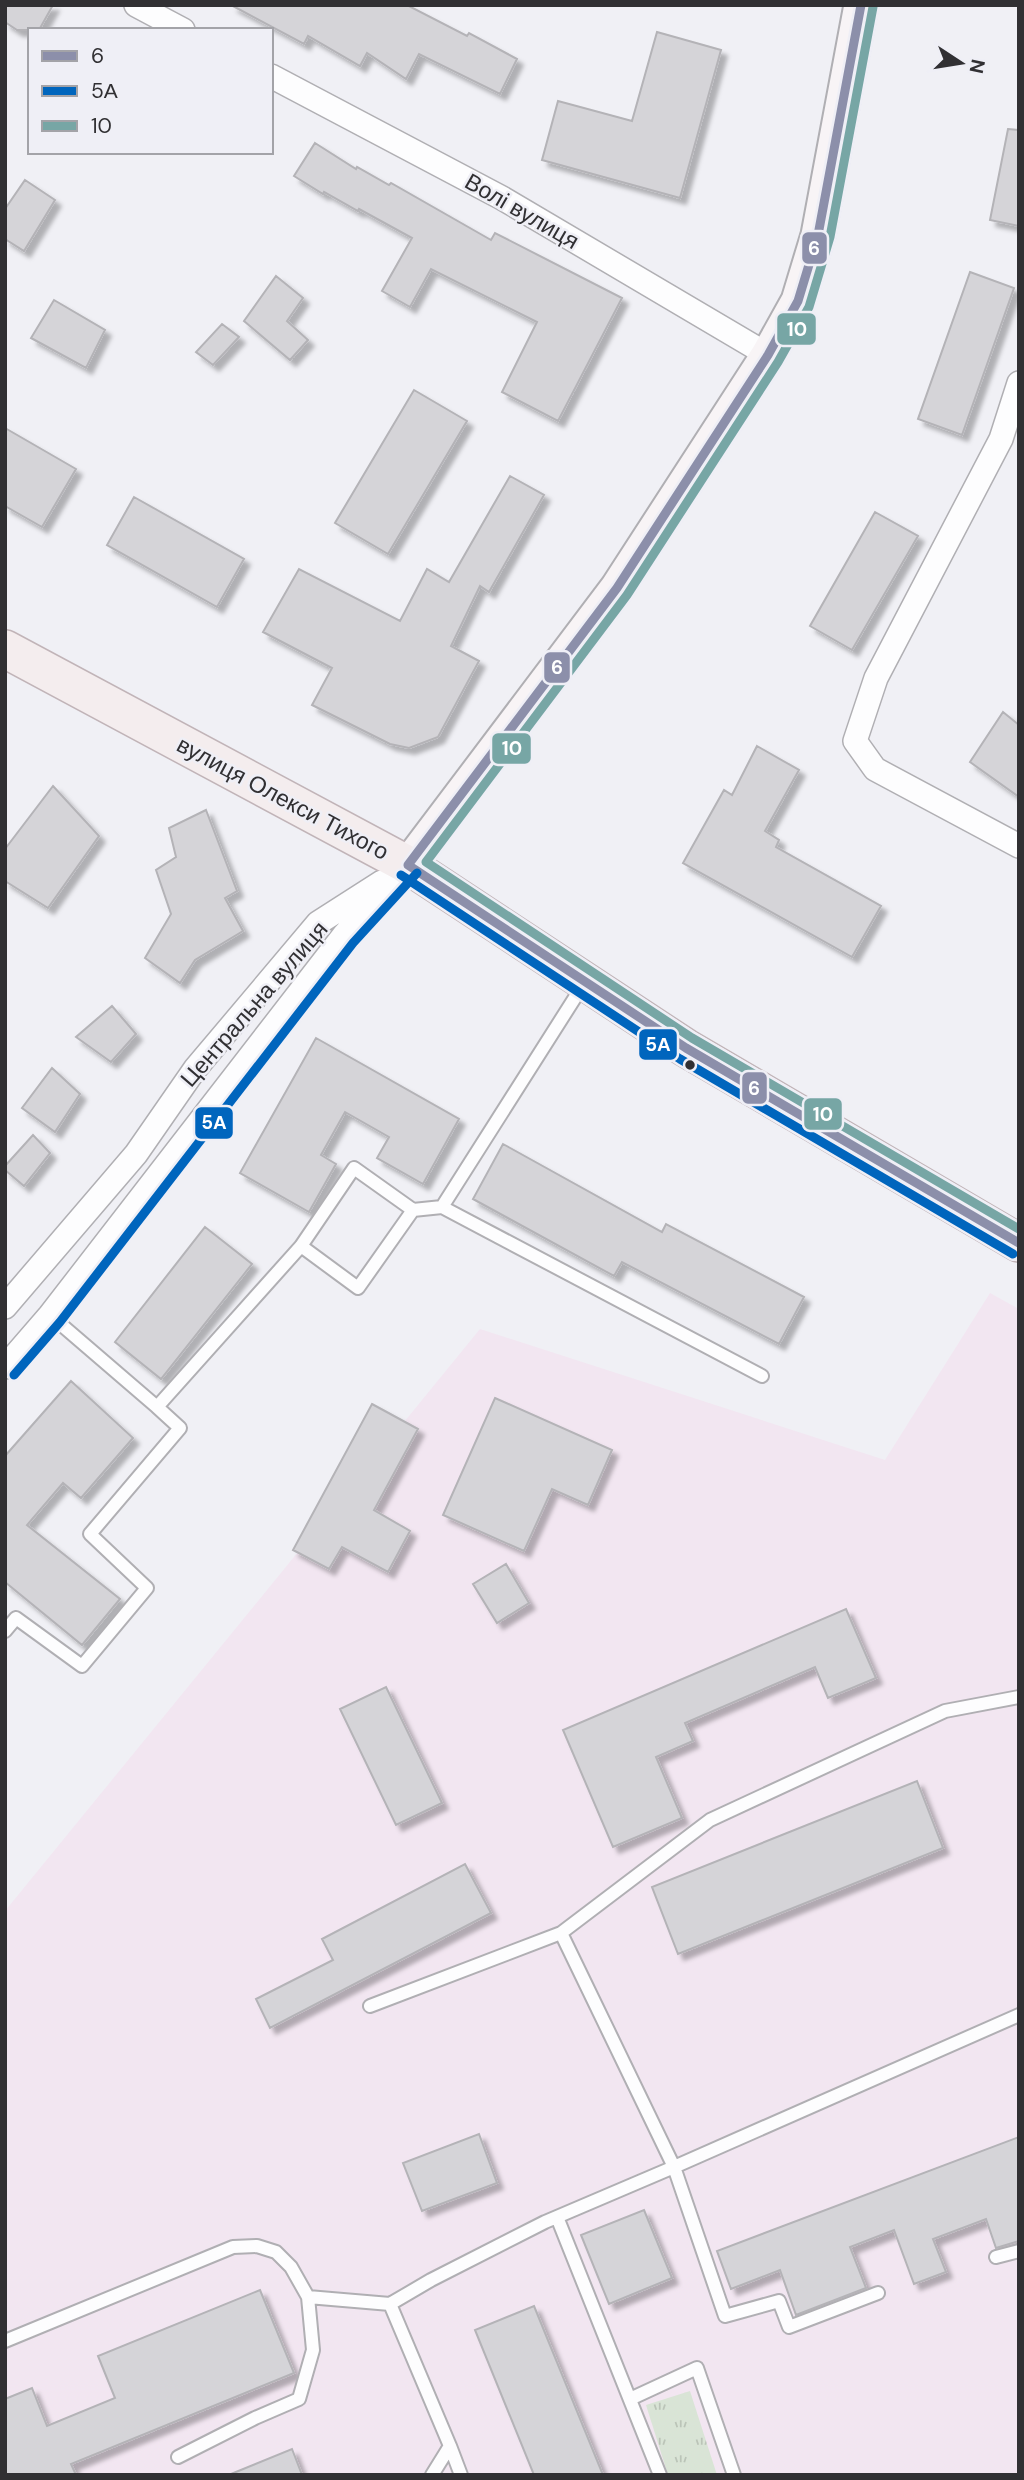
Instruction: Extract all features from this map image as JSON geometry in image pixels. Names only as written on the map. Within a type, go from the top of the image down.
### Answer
[{"type":"main road","points":[[408,865],[617,588],[768,355],[798,301],[818,235],[861,5]]},
{"type":"main road","name":"вулиця Олекси Тихого","points":[[5,649],[408,865],[686,1048],[1019,1243]]},
{"type":"street","points":[[136,5],[179,28]]},
{"type":"street","name":"Волі вулиця","points":[[273,77],[502,198],[768,355]]},
{"type":"street","points":[[1019,383],[1001,439],[876,678],[855,741],[875,769],[1019,846]]},
{"type":"street","name":"Центральна вулиця","points":[[5,1307],[136,1154],[195,1069],[318,923],[408,865]]},
{"type":"street","name":"Центральна вулиця","points":[[5,1367],[51,1315],[344,936],[408,865]]},
{"type":"lane","points":[[442,1207],[585,982]]},
{"type":"lane","points":[[157,1407],[301,1246],[354,1168],[413,1210],[442,1207],[762,1376]]},
{"type":"lane","points":[[301,1246],[358,1288],[413,1210]]},
{"type":"lane","points":[[5,1631],[16,1618],[82,1667],[147,1588],[90,1534],[180,1428],[51,1315]]},
{"type":"lane","points":[[370,2007],[561,1933],[710,1820],[945,1711],[1019,1697]]},
{"type":"lane","points":[[561,1933],[674,2167],[725,2316],[779,2301],[789,2327],[878,2293]]},
{"type":"lane","points":[[308,2297],[390,2304],[431,2280],[557,2217],[1019,2015]]},
{"type":"lane","points":[[557,2217],[660,2475]]},
{"type":"lane","points":[[5,2341],[233,2247],[257,2246],[276,2252],[291,2267],[308,2297],[313,2350],[299,2399],[178,2457]]},
{"type":"lane","points":[[996,2257],[1019,2251]]},
{"type":"lane","points":[[390,2304],[461,2475]]},
{"type":"lane","points":[[630,2399],[697,2368],[734,2475]]},
{"type":"lane","points":[[432,2475],[450,2446]]},
{"type":"shaded area","points":[[990,1293],[1019,1309],[1019,2475],[5,2475],[5,1911],[480,1329],[885,1460]]},
{"type":"green space","points":[[690,2391],[717,2475],[668,2475],[646,2405]]},
{"type":"building","points":[[5,5],[53,5],[40,28],[17,30],[5,22]]},
{"type":"building","points":[[231,5],[407,5],[467,36],[469,33],[517,59],[500,94],[419,54],[406,79],[367,53],[360,66],[308,36],[304,44]]},
{"type":"building","points":[[657,32],[721,50],[680,198],[542,160],[558,101],[632,121]]},
{"type":"building","points":[[1008,129],[1019,130],[1019,226],[990,220]]},
{"type":"building","points":[[315,143],[356,169],[357,167],[389,185],[391,183],[491,240],[495,233],[622,298],[558,421],[502,392],[537,322],[431,269],[410,307],[382,291],[412,238],[359,209],[358,211],[324,192],[323,194],[294,176]]},
{"type":"building","points":[[25,180],[55,200],[24,251],[5,239],[5,209]]},
{"type":"building","points":[[970,272],[1014,288],[962,435],[918,419]]},
{"type":"building","points":[[276,276],[303,298],[287,321],[308,340],[290,360],[244,321]]},
{"type":"building","points":[[54,300],[105,330],[86,368],[31,338]]},
{"type":"building","points":[[222,324],[239,337],[213,365],[196,352]]},
{"type":"building","points":[[414,390],[467,421],[388,554],[335,523]]},
{"type":"building","points":[[5,428],[76,469],[42,527],[5,506]]},
{"type":"building","points":[[510,476],[544,495],[489,592],[480,586],[451,646],[479,661],[438,737],[409,748],[390,744],[312,705],[332,668],[263,632],[299,569],[400,621],[427,569],[449,582]]},
{"type":"building","points":[[134,497],[244,559],[217,607],[107,545]]},
{"type":"building","points":[[875,512],[918,536],[852,650],[810,626]]},
{"type":"building","points":[[1003,712],[1019,725],[1019,797],[970,762]]},
{"type":"building","points":[[757,746],[799,770],[765,831],[779,840],[776,847],[881,906],[852,957],[683,863],[724,790],[732,795]]},
{"type":"building","points":[[53,786],[99,836],[48,908],[5,881],[5,849]]},
{"type":"building","points":[[206,810],[237,891],[225,898],[243,931],[195,960],[180,983],[145,958],[171,914],[156,870],[176,857],[169,828]]},
{"type":"building","points":[[112,1006],[136,1034],[111,1062],[76,1037]]},
{"type":"building","points":[[316,1038],[459,1119],[423,1184],[377,1158],[389,1137],[345,1112],[321,1155],[336,1164],[309,1212],[240,1173]]},
{"type":"building","points":[[52,1068],[80,1094],[55,1132],[22,1108]]},
{"type":"building","points":[[33,1135],[50,1153],[24,1186],[5,1170],[5,1166]]},
{"type":"building","points":[[503,1144],[662,1232],[666,1224],[804,1297],[779,1344],[622,1262],[614,1276],[473,1199]]},
{"type":"building","points":[[205,1227],[252,1264],[161,1379],[115,1342]]},
{"type":"building","points":[[71,1381],[133,1438],[81,1498],[63,1483],[27,1525],[120,1599],[82,1645],[5,1582],[5,1456]]},
{"type":"building","points":[[495,1398],[612,1450],[588,1505],[552,1489],[524,1551],[443,1515]]},
{"type":"building","points":[[372,1404],[418,1429],[374,1510],[410,1531],[388,1572],[342,1547],[329,1569],[293,1550]]},
{"type":"building","points":[[506,1564],[529,1603],[497,1623],[473,1584]]},
{"type":"building","points":[[846,1609],[876,1678],[828,1698],[815,1667],[685,1723],[693,1741],[656,1757],[682,1818],[613,1847],[563,1730]]},
{"type":"building","points":[[386,1687],[442,1803],[396,1825],[340,1709]]},
{"type":"building","points":[[917,1781],[943,1848],[678,1954],[652,1887]]},
{"type":"building","points":[[465,1864],[491,1913],[270,2028],[256,1999],[333,1960],[322,1939]]},
{"type":"building","points":[[479,2134],[497,2183],[422,2211],[403,2163]]},
{"type":"building","points":[[1019,2137],[1019,2241],[996,2248],[986,2219],[933,2239],[946,2272],[914,2284],[894,2230],[850,2247],[866,2288],[796,2315],[780,2270],[731,2289],[717,2251]]},
{"type":"building","points":[[644,2210],[672,2278],[609,2304],[581,2235]]},
{"type":"building","points":[[260,2290],[294,2373],[71,2464],[76,2475],[5,2475],[5,2399],[32,2388],[47,2426],[115,2398],[98,2356]]},
{"type":"building","points":[[534,2306],[603,2475],[534,2475],[475,2330]]},
{"type":"building","points":[[292,2449],[302,2475],[231,2475],[231,2474]]},
{"type":"transit line","name":"6","points":[[408,865],[617,588],[768,355],[798,301],[818,235],[861,5]]},
{"type":"transit line","name":"10","points":[[873,7],[830,237],[809,307],[778,362],[627,595],[426,862],[692,1038],[1019,1229]]},
{"type":"transit line","name":"6","points":[[408,865],[686,1048],[1019,1243]]},
{"type":"transit line","name":"5А","points":[[14,1375],[60,1322],[353,943],[417,873]]},
{"type":"transit line","name":"5А","points":[[401,875],[680,1059],[1013,1254]]}]
